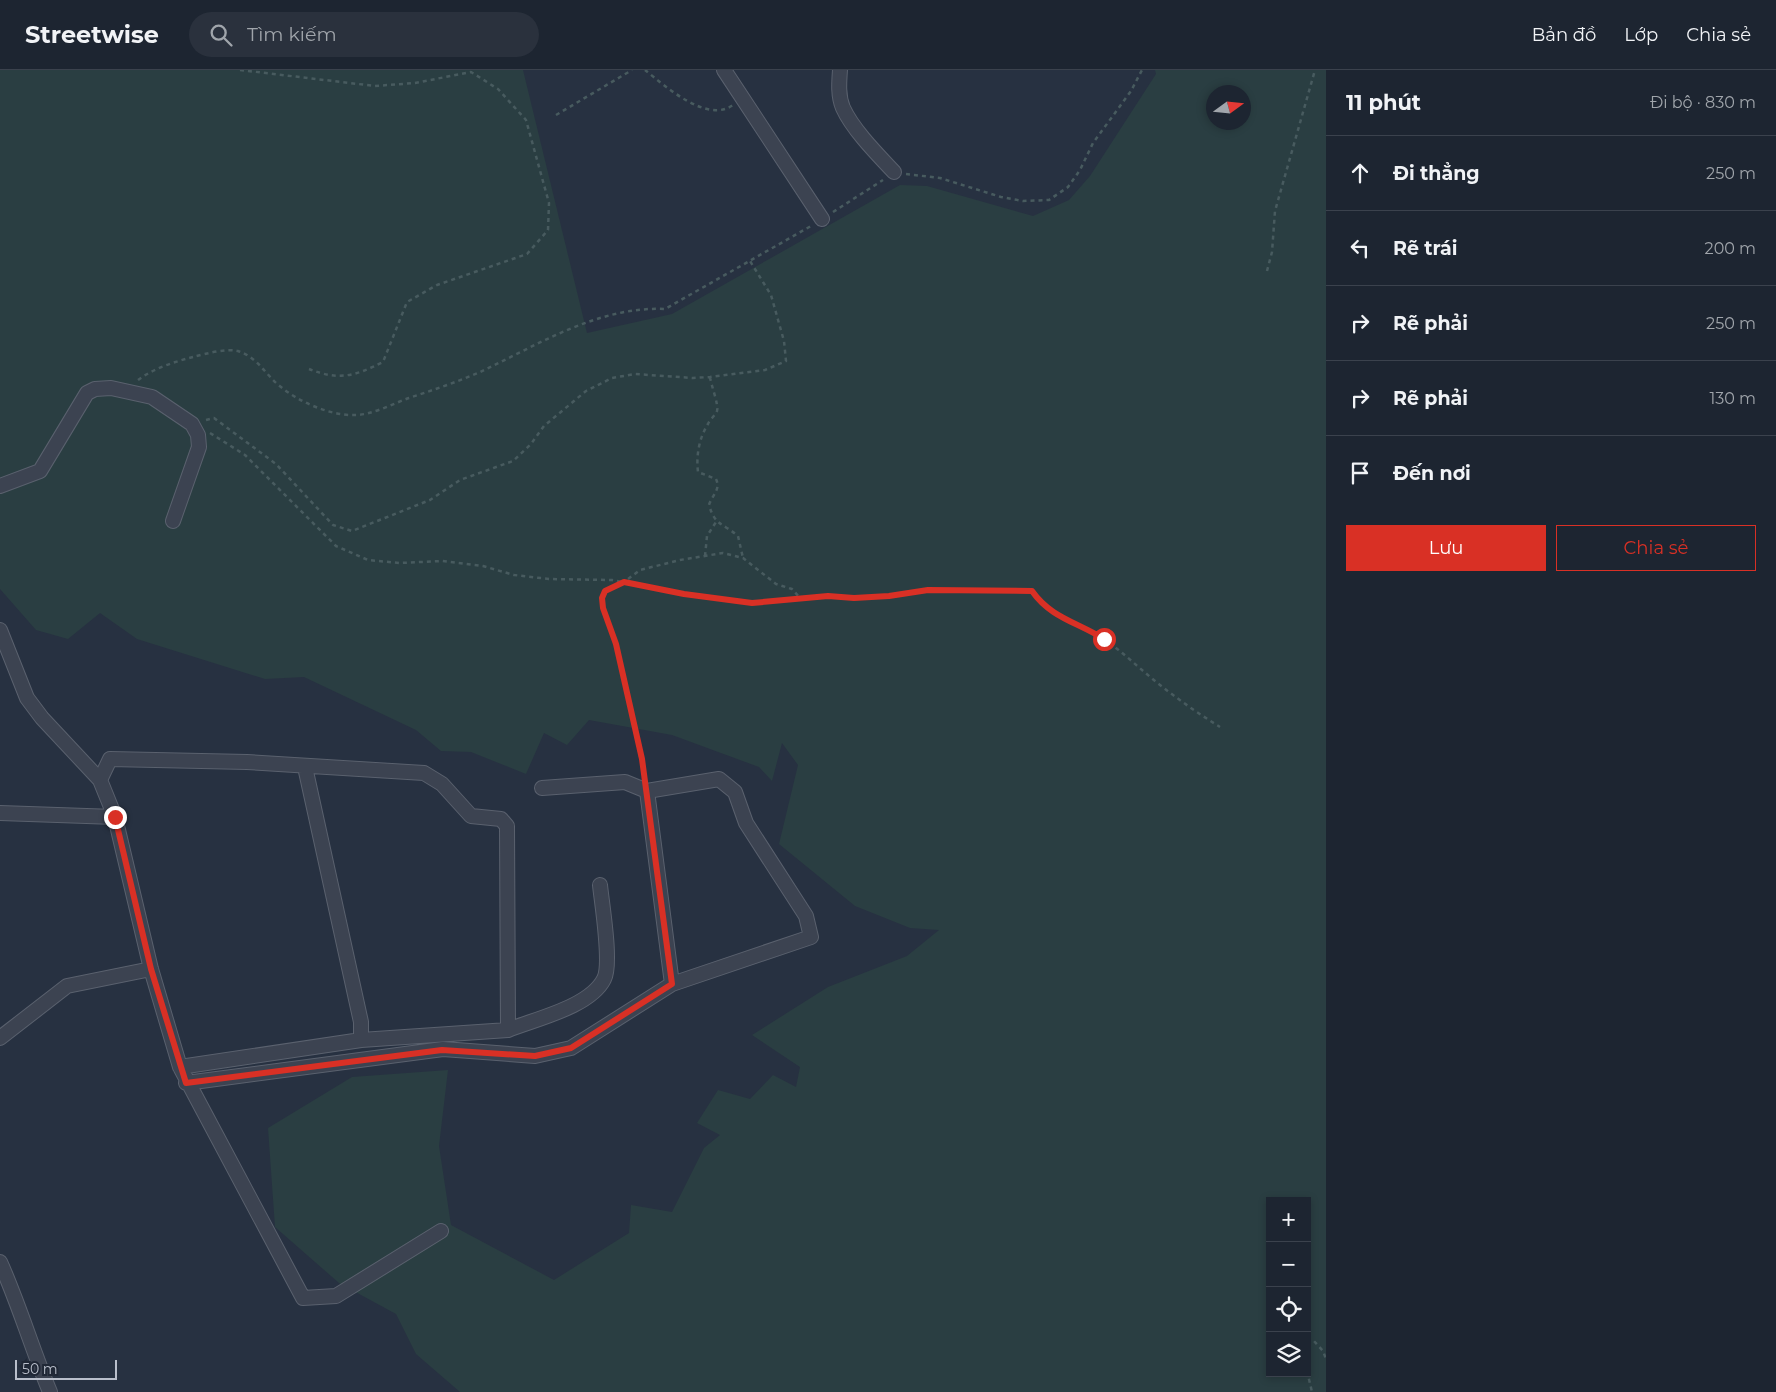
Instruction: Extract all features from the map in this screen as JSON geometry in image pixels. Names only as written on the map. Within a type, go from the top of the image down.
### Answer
[{"type":"street","points":[[724,70],[822,220]]},
{"type":"street","points":[[840,70],[838,88],[844,109],[875,152],[894,172]]},
{"type":"street","points":[[0,486],[40,471],[87,393],[96,389],[111,388],[152,397],[192,424],[198,434],[198,447],[173,521]]},
{"type":"street","points":[[0,630],[26,698],[42,718],[100,780],[115,817],[151,969],[186,1083],[303,1298],[336,1296],[442,1231]]},
{"type":"street","points":[[100,780],[110,759],[247,762],[305,767],[404,770],[424,773],[442,784],[471,816],[502,819],[507,826],[508,1030]]},
{"type":"street","points":[[305,767],[361,1022],[361,1040]]},
{"type":"street","points":[[186,1083],[442,1050],[535,1056],[571,1048],[672,984],[811,937],[806,916],[746,823],[735,792],[719,779],[646,791],[625,782],[542,788]]},
{"type":"street","points":[[646,791],[672,984]]},
{"type":"street","points":[[0,813],[115,817]]},
{"type":"street","points":[[180,1067],[361,1040],[508,1030],[566,1008],[592,995],[604,979],[607,965],[600,885]]},
{"type":"street","points":[[0,1038],[67,986],[151,969]]},
{"type":"street","points":[[0,1262],[17,1300],[37,1362],[50,1392]]},
{"type":"path","points":[[240,70],[375,86],[415,83],[471,72],[498,89],[526,120],[549,203],[548,230],[527,254],[437,285],[407,302],[382,362],[346,377],[325,376],[309,370]]},
{"type":"path","points":[[556,115],[632,70]]},
{"type":"path","points":[[645,70],[693,104],[709,111],[729,108],[742,98]]},
{"type":"path","points":[[127,392],[138,379],[154,370],[206,354],[237,351],[257,360],[280,387],[303,400],[337,414],[356,415],[450,384],[480,372],[523,349],[609,315],[643,308],[664,309],[714,279],[822,220],[894,172],[940,178],[1016,199],[1048,200],[1068,187],[1080,170],[1093,143],[1131,91],[1142,70]]},
{"type":"path","points":[[1267,271],[1272,252],[1275,211],[1316,70]]},
{"type":"path","points":[[192,424],[214,418],[276,464],[333,525],[352,531],[430,500],[460,480],[513,461],[531,444],[544,426],[586,391],[612,378],[635,374],[660,377],[710,377],[765,370],[786,362],[784,341],[771,294],[750,261]]},
{"type":"path","points":[[710,377],[717,407],[716,413],[707,425],[700,441],[697,459],[698,472],[716,479],[718,483],[717,494],[709,505],[716,522],[738,536],[743,558]]},
{"type":"path","points":[[192,424],[225,440],[245,455],[336,546],[368,560],[400,563],[442,562],[483,566],[514,575],[549,579],[624,582],[684,594],[752,603],[828,596],[854,598],[889,596],[928,590],[1032,591],[1041,604],[1068,623],[1086,628],[1104,639],[1159,684],[1220,727]]},
{"type":"path","points":[[704,556],[707,536],[716,522]]},
{"type":"path","points":[[646,791],[616,644],[603,608],[602,598],[605,591],[624,582],[640,570],[723,553],[743,558],[776,584],[792,589],[801,599]]},
{"type":"path","points":[[1311,1341],[1313,1340],[1323,1351],[1326,1358]]},
{"type":"path","points":[[1308,1377],[1312,1392]]},
{"type":"green space","points":[[0,70],[523,70],[587,333],[672,314],[900,185],[927,186],[1033,216],[1069,200],[1090,176],[1156,74],[1155,70],[1326,70],[1326,1392],[460,1392],[416,1354],[396,1314],[339,1283],[275,1227],[268,1128],[352,1077],[448,1070],[439,1146],[451,1225],[554,1280],[629,1233],[631,1205],[672,1212],[704,1148],[720,1135],[697,1123],[718,1090],[750,1099],[773,1075],[796,1087],[800,1067],[752,1035],[828,987],[907,956],[939,930],[910,928],[855,906],[779,844],[798,765],[782,743],[772,781],[759,767],[672,735],[589,720],[567,745],[544,733],[526,774],[471,752],[441,751],[416,730],[304,677],[265,679],[137,639],[100,613],[68,639],[36,630],[0,589]]},
{"type":"route","points":[[115,817],[151,969],[186,1083],[442,1050],[484,1051],[535,1056],[571,1048],[672,984],[642,759],[616,644],[603,608],[602,598],[605,591],[624,582],[684,594],[752,603],[828,596],[854,598],[889,596],[928,590],[948,592],[970,589],[988,592],[1032,591],[1041,604],[1068,623],[1086,628],[1104,639]]}]
